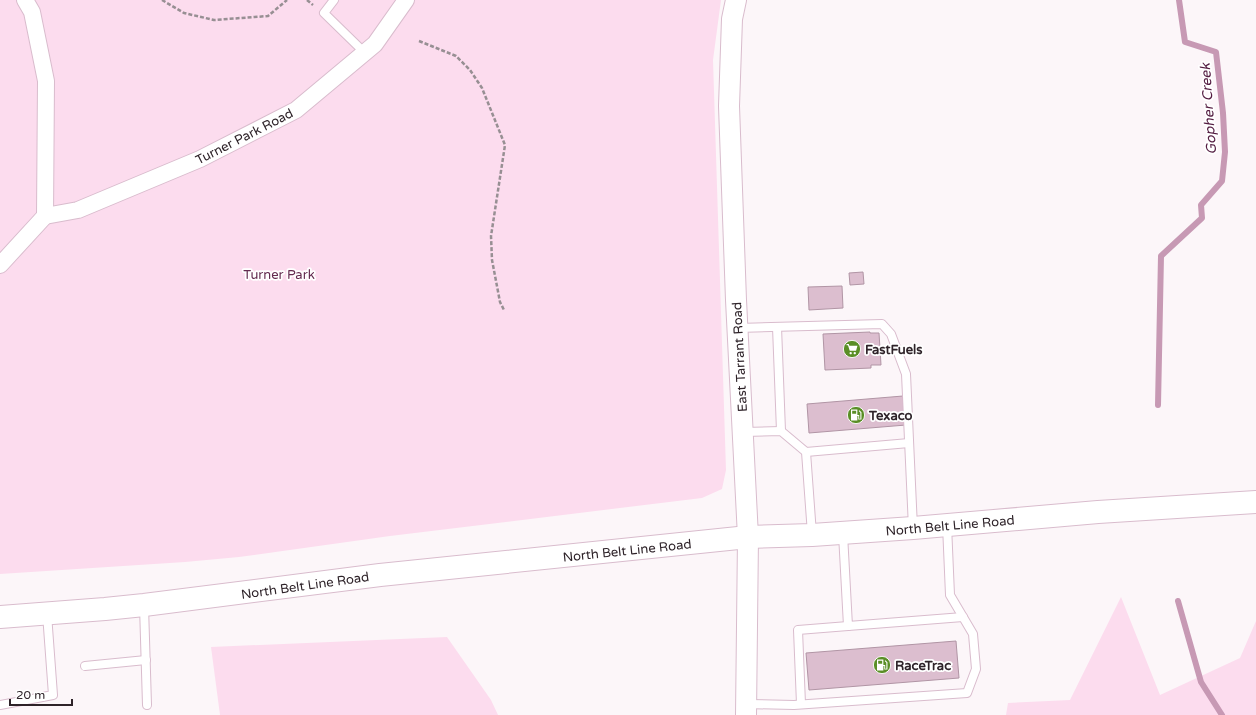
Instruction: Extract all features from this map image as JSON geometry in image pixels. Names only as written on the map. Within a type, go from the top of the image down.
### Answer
[{"type":"main road","name":"North Belt Line Road","points":[[0,617],[182,601],[380,575],[748,538],[913,528],[1098,512],[1250,502]]},
{"type":"street","points":[[0,265],[45,216],[46,81],[32,12],[25,0]]},
{"type":"street","name":"Turner Park Road","points":[[45,216],[78,210],[200,159],[296,110],[375,44],[406,0]]},
{"type":"street","name":"East Tarrant Road","points":[[736,0],[732,19],[729,106],[748,538],[746,710]]},
{"type":"lane","points":[[334,0],[324,14],[365,53]]},
{"type":"lane","points":[[738,328],[882,324],[891,334],[906,374],[913,528]]},
{"type":"lane","points":[[777,327],[781,431]]},
{"type":"lane","points":[[743,432],[781,431],[806,452],[909,443]]},
{"type":"lane","points":[[806,452],[812,535]]},
{"type":"lane","points":[[746,710],[801,704],[967,693],[976,669],[973,634],[950,595],[947,525]]},
{"type":"lane","points":[[843,533],[848,626]]},
{"type":"lane","points":[[144,605],[147,705]]},
{"type":"lane","points":[[0,704],[53,696],[47,614]]},
{"type":"lane","points":[[801,704],[798,630],[963,617]]},
{"type":"lane","points":[[85,666],[146,660]]},
{"type":"path","points":[[162,0],[184,14],[214,20],[268,16],[287,0]]},
{"type":"path","points":[[418,41],[456,56],[470,70],[482,88],[505,145],[491,236],[492,260],[500,302],[504,310]]},
{"type":"green space","name":"Turner Park","points":[[0,0],[721,0],[713,60],[726,470],[722,489],[702,498],[390,536],[239,557],[0,574]]},
{"type":"green space","points":[[1121,597],[1160,695],[1240,658],[1256,621],[1256,715],[1006,715],[1008,703],[1070,700]]},
{"type":"green space","points":[[447,637],[491,700],[498,715],[220,715],[211,647]]},
{"type":"building","points":[[863,272],[864,284],[850,285],[849,273]]},
{"type":"building","points":[[842,286],[843,308],[809,310],[808,287]]},
{"type":"building","name":"FastFuels","points":[[879,333],[881,365],[871,365],[871,368],[825,370],[823,334]]},
{"type":"building","name":"Texaco","points":[[903,396],[906,425],[809,433],[807,404]]},
{"type":"building","name":"RaceTrac","points":[[956,641],[959,678],[809,690],[806,653]]},
{"type":"waterway","name":"Gopher Creek","points":[[1158,405],[1161,256],[1202,218],[1201,205],[1222,181],[1225,152],[1223,113],[1216,52],[1185,42],[1179,0]]},
{"type":"waterway","name":"Gopher Creek","points":[[1178,601],[1201,682],[1222,715]]},
{"type":"place","name":"FastFuels","points":[[852,349]]},
{"type":"place","name":"Texaco","points":[[856,415]]},
{"type":"place","name":"RaceTrac","points":[[882,665]]}]
